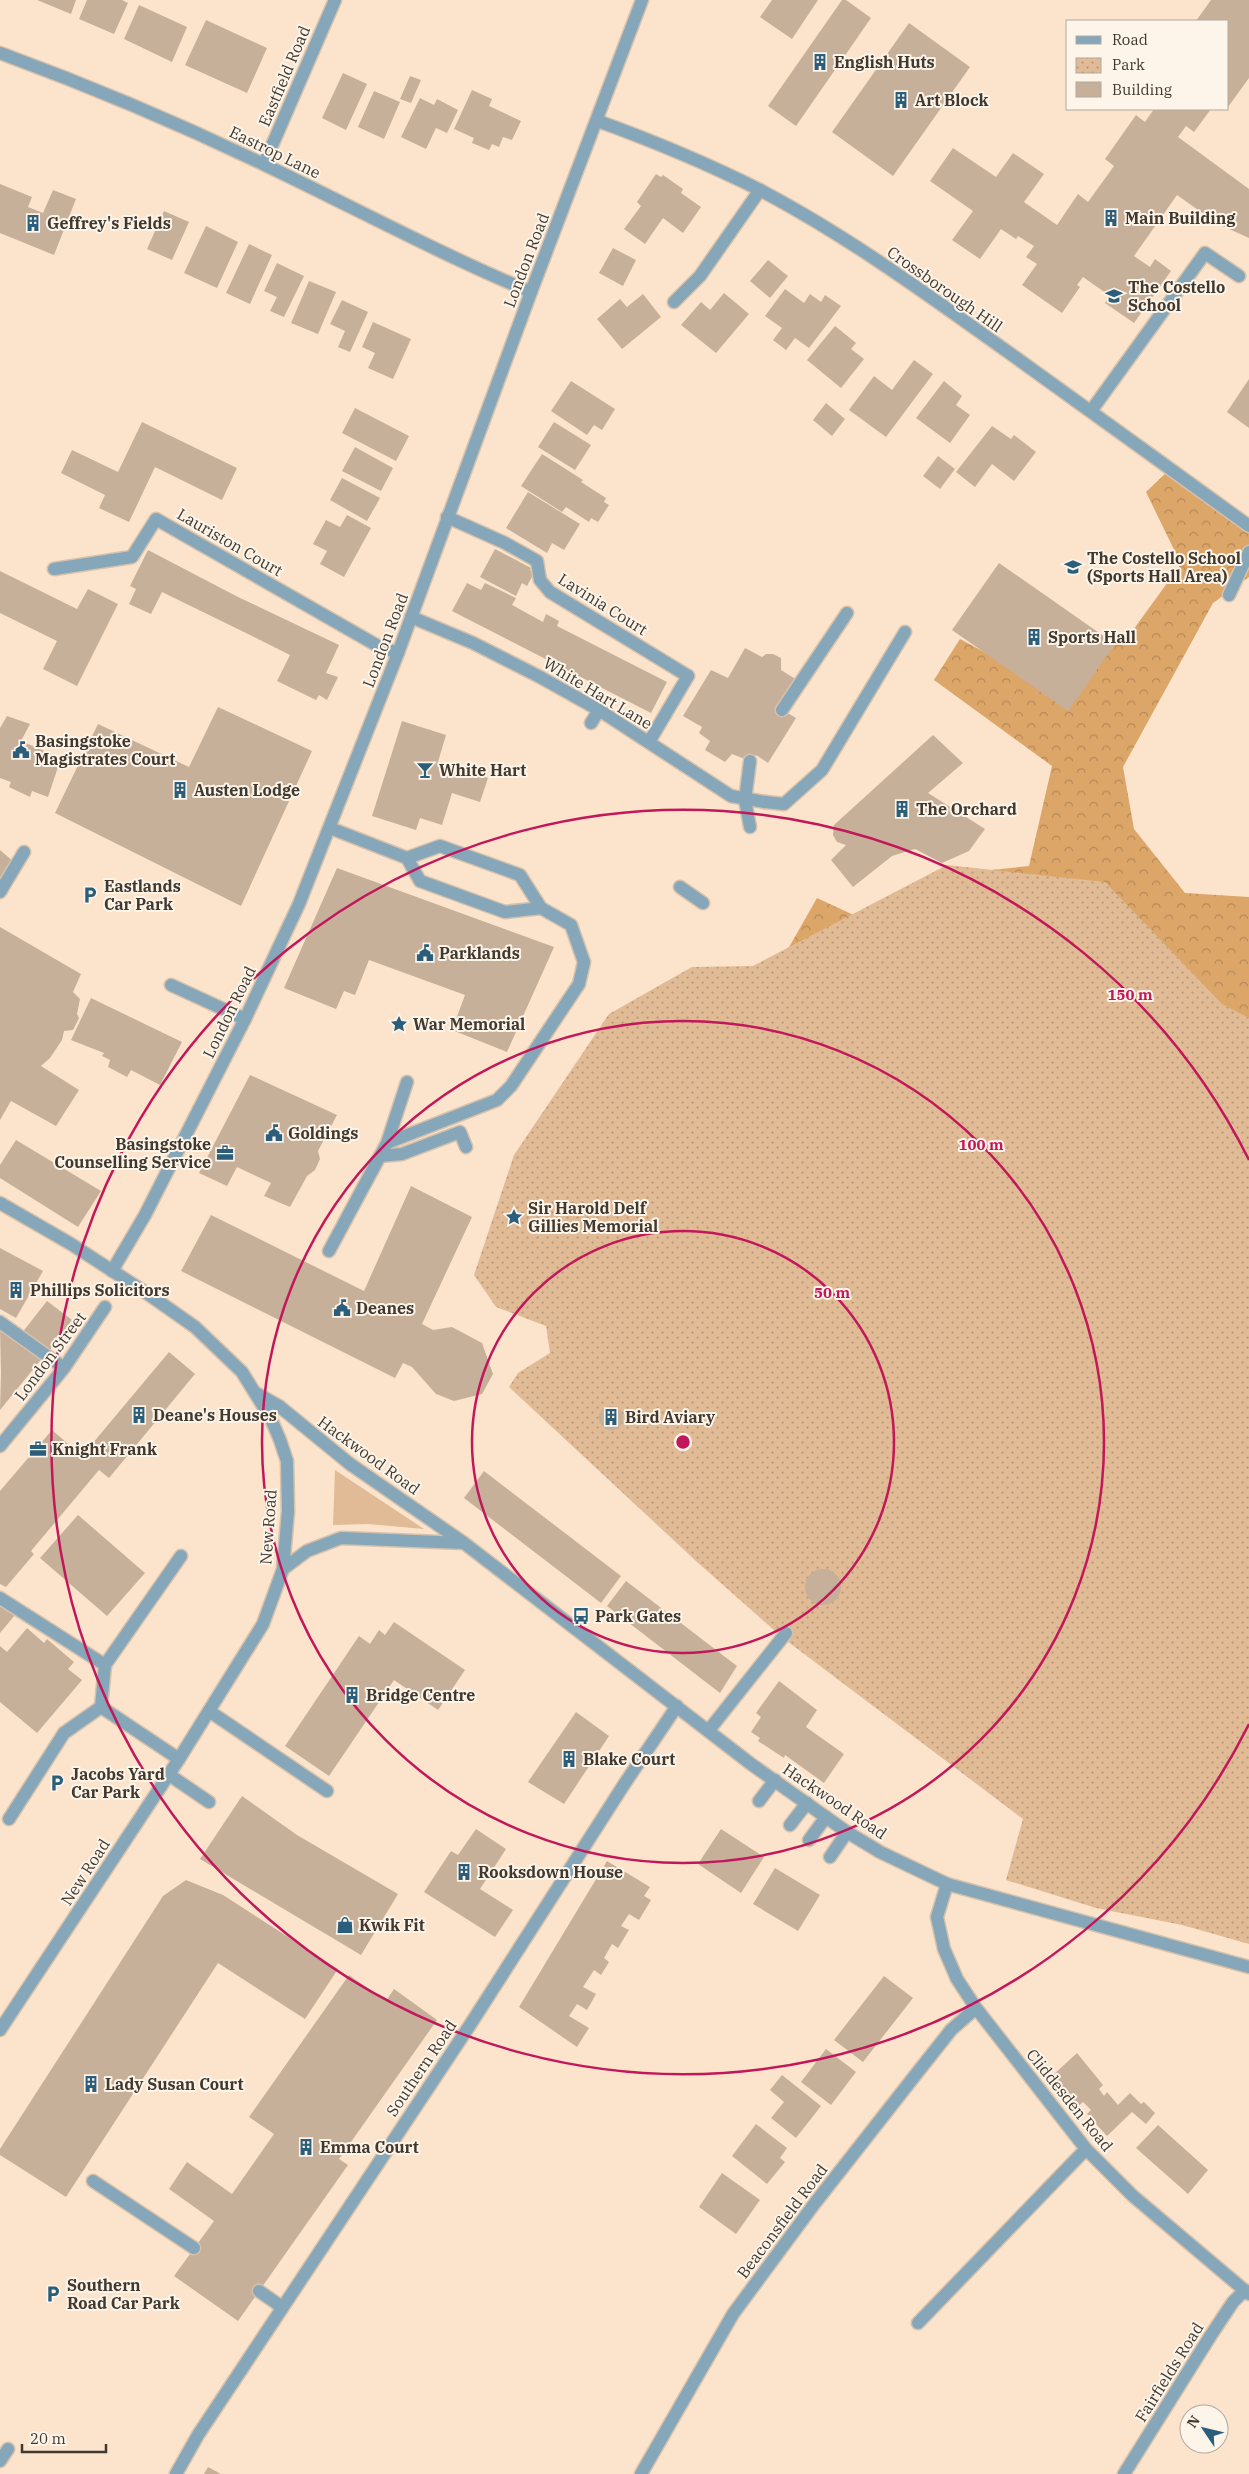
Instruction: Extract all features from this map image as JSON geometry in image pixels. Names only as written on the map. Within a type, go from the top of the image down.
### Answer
[{"type":"street","name":"Eastfield Road","points":[[264,164],[335,0]]},
{"type":"street","name":"London Road","points":[[112,1271],[145,1215],[245,1019],[299,904],[398,653],[531,292],[598,121],[642,0]]},
{"type":"street","name":"Eastrop Lane","points":[[0,53],[66,77],[147,111],[264,164],[470,266],[531,292]]},
{"type":"street","name":"Crossborough Hill","points":[[598,121],[654,141],[760,190],[856,247],[1091,411],[1249,526]]},
{"type":"street","points":[[674,302],[700,276],[760,190]]},
{"type":"street","points":[[1091,411],[1205,253],[1239,276]]},
{"type":"street","name":"Lavinia Court","points":[[447,517],[505,543],[536,561],[540,580],[550,592],[688,676],[649,742]]},
{"type":"street","name":"Lauriston Court","points":[[54,569],[132,557],[156,519],[378,646],[398,653]]},
{"type":"street","points":[[1229,595],[1249,552]]},
{"type":"street","points":[[782,710],[847,614]]},
{"type":"street","name":"White Hart Lane","points":[[411,617],[473,643],[540,677],[599,710],[725,792],[746,800],[784,804],[822,770],[905,632]]},
{"type":"street","points":[[591,723],[599,710]]},
{"type":"street","points":[[750,761],[746,800],[750,826]]},
{"type":"street","points":[[330,828],[407,858],[420,881],[506,912],[541,908]]},
{"type":"street","points":[[387,1142],[497,1100],[512,1086],[579,984],[584,962],[571,925],[541,908],[520,875],[440,846],[407,858]]},
{"type":"street","points":[[0,892],[24,852]]},
{"type":"street","points":[[680,887],[703,903]]},
{"type":"street","points":[[171,985],[245,1019]]},
{"type":"street","points":[[329,1251],[387,1142],[407,1082]]},
{"type":"street","points":[[380,1156],[402,1154],[460,1132],[466,1147]]},
{"type":"street","name":"New Road","points":[[0,1203],[71,1244],[196,1327],[242,1372],[274,1426],[287,1461],[288,1511],[283,1569],[263,1624],[179,1759],[0,2030]]},
{"type":"street","name":"London Street","points":[[0,1446],[64,1368],[105,1307]]},
{"type":"street","points":[[0,1322],[64,1368]]},
{"type":"street","name":"Hackwood Road","points":[[256,1393],[279,1406],[350,1464],[464,1543],[774,1780],[819,1809],[847,1832],[880,1852],[946,1884],[1249,1967]]},
{"type":"street","points":[[283,1569],[307,1552],[341,1538],[464,1543]]},
{"type":"street","points":[[9,1819],[64,1733],[101,1707],[105,1665],[181,1556]]},
{"type":"street","points":[[0,1598],[105,1665]]},
{"type":"street","points":[[709,1730],[786,1633]]},
{"type":"street","name":"Southern Road","points":[[176,2474],[198,2435],[480,2009],[625,1783],[677,1706]]},
{"type":"street","points":[[101,1707],[179,1759]]},
{"type":"street","points":[[209,1711],[327,1791]]},
{"type":"street","points":[[168,1774],[209,1802]]},
{"type":"street","points":[[760,1801],[774,1780]]},
{"type":"street","points":[[790,1826],[819,1809]]},
{"type":"street","points":[[809,1840],[819,1809]]},
{"type":"street","points":[[830,1857],[847,1832]]},
{"type":"street","name":"Cliddesden Road","points":[[946,1884],[937,1917],[944,1949],[957,1979],[976,2008],[1086,2149],[1133,2196],[1247,2292]]},
{"type":"street","name":"Beaconsfield Road","points":[[641,2474],[732,2314],[815,2203],[951,2030],[976,2008]]},
{"type":"street","points":[[918,2323],[1086,2149]]},
{"type":"street","points":[[93,2182],[194,2248]]},
{"type":"street","points":[[259,2291],[282,2307]]},
{"type":"street","name":"Fairfields Road","points":[[1124,2474],[1233,2302],[1247,2292]]},
{"type":"street","points":[[0,2461],[8,2449]]},
{"type":"green space","points":[[1170,469],[1249,526],[1249,577],[1213,603],[1123,767],[1134,829],[1185,893],[1249,897],[1249,1214],[788,949],[817,898],[875,925],[953,874],[1029,866],[1052,766],[934,680],[960,639],[1073,700],[1115,644],[1128,637],[1181,564],[1146,492]]},
{"type":"green space","points":[[947,865],[1105,882],[1222,1004],[1249,1018],[1249,1944],[1182,1925],[1096,1908],[1006,1880],[1023,1819],[783,1638],[696,1561],[509,1387],[518,1373],[550,1353],[546,1326],[496,1307],[474,1275],[514,1155],[609,1014],[692,967],[753,966]]},
{"type":"green space","points":[[335,1470],[424,1529],[368,1524],[333,1525]]},
{"type":"building","points":[[37,0],[76,0],[71,14]]},
{"type":"building","points":[[87,0],[122,0],[128,3],[114,34],[79,19]]},
{"type":"building","points":[[772,0],[818,0],[792,39],[760,17]]},
{"type":"building","name":"English Huts","points":[[842,0],[846,0],[871,18],[796,126],[768,106]]},
{"type":"building","points":[[1211,0],[1249,0],[1249,78],[1229,106],[1229,20],[1197,20]]},
{"type":"building","points":[[139,5],[187,27],[172,62],[124,39]]},
{"type":"building","points":[[206,20],[267,48],[247,93],[185,65]]},
{"type":"building","name":"Art Block","points":[[909,23],[970,67],[893,176],[832,132]]},
{"type":"building","points":[[343,73],[367,84],[346,130],[322,118]]},
{"type":"building","points":[[410,76],[421,80],[411,103],[400,99]]},
{"type":"building","points":[[472,90],[492,99],[489,106],[521,121],[512,140],[503,137],[499,147],[492,144],[489,150],[472,143],[474,138],[454,129]]},
{"type":"building","points":[[374,91],[400,102],[384,139],[358,127]]},
{"type":"building","points":[[420,98],[434,105],[437,99],[458,110],[447,133],[436,128],[426,149],[401,137]]},
{"type":"building","name":"Main Building","points":[[1153,110],[1210,110],[1194,132],[1186,126],[1178,137],[1249,189],[1249,238],[1218,224],[1177,195],[1134,256],[1150,267],[1155,259],[1171,271],[1134,323],[1105,303],[1110,296],[1083,277],[1077,285],[1080,287],[1062,313],[1022,285],[1037,264],[1026,257],[1034,246],[1018,236],[1016,239],[1001,229],[980,259],[952,240],[973,211],[930,181],[953,148],[996,177],[1013,153],[1044,174],[1024,202],[1057,225],[1078,194],[1088,202],[1114,166],[1105,159],[1136,115],[1145,122]]},
{"type":"building","points":[[656,174],[661,177],[663,175],[683,189],[681,193],[701,207],[683,233],[663,218],[645,244],[624,229],[641,206],[637,202]]},
{"type":"building","name":"Geffrey's Fields","points":[[0,184],[32,197],[28,207],[43,213],[53,190],[76,199],[54,255],[0,233]]},
{"type":"building","points":[[164,211],[189,222],[172,260],[147,249]]},
{"type":"building","points":[[206,226],[238,242],[217,288],[184,273]]},
{"type":"building","points":[[249,244],[272,255],[250,304],[226,293]]},
{"type":"building","points":[[613,248],[636,260],[623,286],[599,273]]},
{"type":"building","points":[[768,260],[788,276],[770,298],[750,281]]},
{"type":"building","points":[[277,263],[304,276],[284,317],[270,311],[277,297],[264,291]]},
{"type":"building","points":[[309,281],[336,292],[318,334],[291,323]]},
{"type":"building","points":[[785,289],[804,303],[810,294],[821,302],[825,295],[841,306],[809,348],[795,338],[786,350],[773,340],[782,328],[765,316]]},
{"type":"building","points":[[724,293],[749,314],[716,353],[681,325],[701,302],[710,310]]},
{"type":"building","points":[[643,294],[661,317],[622,349],[597,319],[620,299],[627,307]]},
{"type":"building","points":[[342,300],[368,312],[350,352],[338,347],[345,331],[330,324]]},
{"type":"building","points":[[373,322],[411,339],[393,379],[368,368],[375,353],[362,347]]},
{"type":"building","points":[[835,326],[856,343],[851,349],[864,359],[841,388],[807,360]]},
{"type":"building","points":[[914,360],[933,374],[886,437],[849,410],[874,376],[892,390]]},
{"type":"building","points":[[1249,379],[1249,428],[1227,412]]},
{"type":"building","points":[[571,381],[615,409],[602,430],[594,425],[587,435],[551,411]]},
{"type":"building","points":[[944,381],[962,396],[956,405],[970,415],[950,443],[916,418]]},
{"type":"building","points":[[826,403],[845,419],[832,436],[813,420]]},
{"type":"building","points":[[355,408],[409,436],[396,461],[342,433]]},
{"type":"building","points":[[142,422],[237,468],[222,500],[155,467],[129,522],[99,508],[105,495],[61,473],[72,450],[118,472]]},
{"type":"building","points":[[554,422],[591,445],[575,470],[538,447]]},
{"type":"building","points":[[992,426],[1011,439],[1014,435],[1036,452],[1014,481],[992,464],[975,487],[956,472]]},
{"type":"building","points":[[355,447],[393,468],[381,491],[342,471]]},
{"type":"building","points":[[542,454],[583,480],[581,482],[606,498],[604,502],[609,505],[598,522],[591,518],[589,522],[566,507],[562,512],[521,486]]},
{"type":"building","points":[[938,456],[955,469],[940,489],[923,476]]},
{"type":"building","points":[[342,478],[380,498],[367,521],[330,500]]},
{"type":"building","points":[[528,492],[580,524],[564,550],[552,543],[547,553],[506,528]]},
{"type":"building","points":[[347,515],[371,528],[344,577],[320,564],[327,551],[313,544],[326,520],[340,527]]},
{"type":"building","points":[[495,549],[531,568],[530,570],[534,573],[527,586],[522,583],[516,596],[480,577]]},
{"type":"building","points":[[148,550],[238,597],[339,645],[326,673],[338,677],[327,700],[319,695],[316,700],[277,681],[290,655],[162,592],[151,614],[129,604],[136,589],[130,586]]},
{"type":"building","name":"Sports Hall","points":[[999,563],[1115,644],[1068,711],[952,630]]},
{"type":"building","points":[[0,571],[77,609],[88,589],[118,604],[77,686],[43,669],[57,641],[0,613]]},
{"type":"building","points":[[467,583],[481,590],[485,583],[516,598],[512,605],[543,622],[546,614],[559,621],[557,626],[667,682],[651,713],[452,611]]},
{"type":"building","points":[[745,648],[762,657],[766,654],[773,654],[781,658],[781,670],[797,680],[779,708],[796,718],[768,763],[756,755],[750,761],[732,754],[725,762],[705,750],[710,741],[699,733],[702,727],[683,716],[711,670],[728,678]]},
{"type":"building","name":"Austen Lodge","points":[[218,707],[312,751],[241,906],[55,813],[98,724],[189,767]]},
{"type":"building","name":"Basingstoke Magistrates Court","points":[[7,716],[30,724],[21,741],[61,758],[48,797],[32,791],[30,797],[9,787],[11,782],[0,778],[0,728]]},
{"type":"building","name":"White Hart","points":[[402,721],[446,735],[438,762],[488,778],[480,802],[452,793],[442,825],[420,818],[416,830],[372,816]]},
{"type":"building","name":"The Orchard","points":[[933,735],[963,763],[928,793],[985,829],[969,851],[942,863],[915,849],[892,856],[853,887],[831,860],[846,845],[837,842],[833,835],[834,825]]},
{"type":"building","points":[[0,850],[14,862],[0,880]]},
{"type":"building","name":"Parklands","points":[[337,868],[554,947],[507,1052],[452,1030],[465,995],[369,960],[355,995],[344,991],[336,1009],[284,988]]},
{"type":"building","points":[[0,927],[81,974],[73,992],[80,999],[77,1014],[79,1018],[73,1030],[64,1031],[62,1040],[50,1058],[41,1066],[79,1090],[56,1126],[11,1101],[0,1120]]},
{"type":"building","points":[[91,998],[182,1042],[160,1085],[131,1070],[127,1077],[108,1067],[110,1060],[102,1056],[104,1053],[71,1040]]},
{"type":"building","name":"Goldings","points":[[250,1075],[337,1115],[318,1151],[320,1159],[315,1170],[307,1176],[290,1207],[264,1196],[271,1183],[237,1167],[227,1186],[199,1173]]},
{"type":"building","points":[[16,1140],[101,1191],[78,1227],[0,1178],[0,1165]]},
{"type":"building","name":"Deanes","points":[[411,1186],[472,1217],[422,1324],[433,1330],[452,1327],[482,1343],[493,1374],[482,1394],[454,1401],[436,1394],[412,1367],[403,1363],[395,1378],[181,1271],[211,1215],[364,1291]]},
{"type":"building","name":"Phillips Solicitors","points":[[0,1248],[43,1271],[16,1318],[0,1309]]},
{"type":"building","points":[[47,1301],[72,1320],[47,1354],[21,1334]]},
{"type":"building","points":[[0,1327],[44,1356],[0,1410],[1,1373]]},
{"type":"building","points":[[169,1352],[195,1374],[109,1478],[99,1470],[31,1551],[34,1554],[6,1587],[0,1584],[0,1491],[52,1430],[82,1456]]},
{"type":"building","name":"Bird Aviary","points":[[611,1406],[619,1410],[623,1418],[619,1426],[611,1430],[603,1426],[599,1418],[603,1410]]},
{"type":"building","points":[[484,1471],[621,1576],[601,1603],[464,1498]]},
{"type":"building","points":[[78,1515],[145,1573],[107,1616],[40,1558]]},
{"type":"building","points":[[823,1569],[835,1575],[841,1587],[835,1599],[823,1605],[811,1599],[805,1587],[811,1575]]},
{"type":"building","points":[[626,1581],[737,1666],[720,1693],[607,1606]]},
{"type":"building","points":[[0,1603],[15,1615],[0,1633]]},
{"type":"building","name":"Bridge Centre","points":[[394,1622],[465,1670],[438,1710],[394,1680],[329,1776],[285,1746],[359,1636],[370,1644],[379,1630],[385,1635]]},
{"type":"building","points":[[27,1628],[44,1643],[47,1639],[74,1662],[68,1669],[82,1680],[37,1733],[0,1702],[0,1646],[7,1652]]},
{"type":"building","points":[[779,1681],[817,1710],[806,1727],[844,1754],[824,1783],[785,1755],[784,1758],[758,1741],[760,1738],[751,1732],[761,1717],[756,1713]]},
{"type":"building","name":"Blake Court","points":[[576,1712],[609,1736],[564,1804],[528,1782]]},
{"type":"building","name":"Kwik Fit","points":[[242,1796],[297,1835],[398,1894],[361,1955],[200,1859]]},
{"type":"building","name":"Rooksdown House","points":[[476,1829],[506,1849],[480,1889],[513,1910],[495,1937],[424,1892],[451,1851],[458,1855]]},
{"type":"building","points":[[721,1829],[764,1857],[741,1893],[698,1864]]},
{"type":"building","points":[[607,1861],[650,1887],[644,1896],[651,1900],[639,1920],[629,1914],[621,1926],[629,1930],[618,1948],[612,1944],[604,1958],[609,1962],[601,1975],[594,1970],[583,1987],[596,1994],[587,2010],[577,2004],[569,2016],[589,2028],[577,2047],[519,2007]]},
{"type":"building","points":[[775,1868],[820,1895],[798,1931],[753,1904]]},
{"type":"building","name":"Lady Susan Court","points":[[186,1880],[223,1895],[338,1969],[305,2019],[218,1963],[66,2197],[0,2155],[0,2149],[163,1896]]},
{"type":"building","name":"Emma Court","points":[[349,1975],[386,2001],[394,1989],[437,2020],[339,2159],[348,2165],[238,2321],[174,2276],[214,2221],[169,2189],[187,2162],[232,2194],[274,2134],[249,2117]]},
{"type":"building","points":[[884,1976],[913,1998],[863,2062],[834,2040]]},
{"type":"building","points":[[826,2049],[856,2072],[831,2105],[801,2082]]},
{"type":"building","points":[[1077,2053],[1103,2085],[1099,2089],[1104,2096],[1107,2092],[1118,2105],[1130,2093],[1141,2104],[1144,2102],[1155,2113],[1146,2124],[1132,2112],[1107,2136],[1087,2114],[1091,2110],[1083,2102],[1077,2107],[1052,2076]]},
{"type":"building","points":[[782,2075],[821,2106],[796,2138],[771,2118],[784,2102],[770,2090]]},
{"type":"building","points":[[756,2124],[787,2148],[780,2158],[785,2162],[767,2184],[732,2156]]},
{"type":"building","points":[[1158,2125],[1208,2170],[1188,2194],[1136,2148]]},
{"type":"building","points":[[722,2173],[760,2200],[736,2234],[699,2207]]},
{"type":"building","points":[[208,2467],[221,2474],[204,2474]]},
{"type":"place","name":"English Huts","points":[[820,62]]},
{"type":"place","name":"Art Block","points":[[901,100]]},
{"type":"place","name":"Main Building","points":[[1111,218]]},
{"type":"place","name":"Geffrey's Fields","points":[[33,223]]},
{"type":"place","name":"The Costello School","points":[[1114,296]]},
{"type":"place","name":"The Costello School (Sports Hall Area)","points":[[1073,567]]},
{"type":"place","name":"Sports Hall","points":[[1034,637]]},
{"type":"place","name":"Basingstoke Magistrates Court","points":[[21,750]]},
{"type":"place","name":"White Hart","points":[[425,770]]},
{"type":"place","name":"Austen Lodge","points":[[180,790]]},
{"type":"place","name":"The Orchard","points":[[902,809]]},
{"type":"place","name":"Eastlands Car Park","points":[[90,895]]},
{"type":"place","name":"Parklands","points":[[425,953]]},
{"type":"place","name":"War Memorial","points":[[399,1024]]},
{"type":"place","name":"Goldings","points":[[274,1133]]},
{"type":"place","name":"Basingstoke Counselling Service","points":[[225,1153]]},
{"type":"place","name":"Sir Harold Delf Gillies Memorial","points":[[514,1217]]},
{"type":"place","name":"Phillips Solicitors","points":[[16,1290]]},
{"type":"place","name":"Deanes","points":[[342,1308]]},
{"type":"place","name":"Deane's Houses","points":[[139,1415]]},
{"type":"place","name":"Bird Aviary","points":[[611,1417]]},
{"type":"place","name":"Knight Frank","points":[[38,1449]]},
{"type":"place","name":"Park Gates","points":[[581,1616]]},
{"type":"place","name":"Bridge Centre","points":[[352,1695]]},
{"type":"place","name":"Blake Court","points":[[569,1759]]},
{"type":"place","name":"Jacobs Yard Car Park","points":[[57,1783]]},
{"type":"place","name":"Rooksdown House","points":[[464,1872]]},
{"type":"place","name":"Kwik Fit","points":[[345,1925]]},
{"type":"place","name":"Lady Susan Court","points":[[91,2084]]},
{"type":"place","name":"Emma Court","points":[[306,2147]]},
{"type":"place","name":"Southern Road Car Park","points":[[53,2294]]}]
